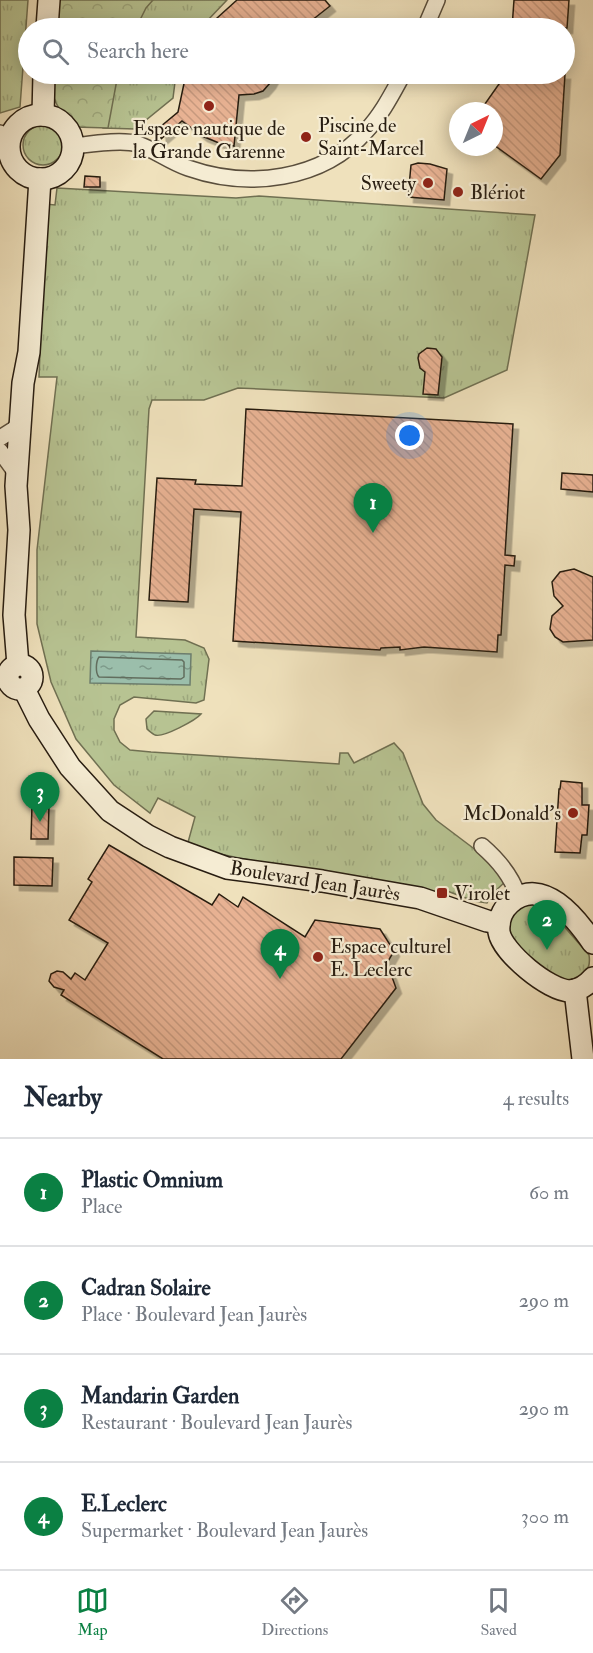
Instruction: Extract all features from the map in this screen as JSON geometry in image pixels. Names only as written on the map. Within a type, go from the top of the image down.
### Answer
[{"type":"main road","points":[[48,18],[49,0]]},
{"type":"main road","points":[[43,114],[44,84]]},
{"type":"main road","points":[[43,114],[52,116],[68,129],[74,146],[69,164],[61,172],[51,178],[40,179],[24,174],[17,168],[5,138],[24,120],[43,114]]},
{"type":"main road","points":[[13,679],[19,530],[16,474],[23,383],[29,352],[40,179]]},
{"type":"main road","points":[[19,530],[27,488],[30,445],[32,397],[29,352]]},
{"type":"main road","name":"Boulevard Jean Jaurès","points":[[13,679],[70,767],[110,811],[148,836],[170,847],[227,868],[420,898],[499,923]]},
{"type":"main road","points":[[593,942],[554,900],[543,895],[518,896],[507,906],[499,923],[504,945],[552,986],[568,991],[575,990],[582,988],[593,978]]},
{"type":"main road","points":[[575,990],[583,1059]]},
{"type":"street","points":[[429,18],[437,0]]},
{"type":"street","points":[[74,146],[136,143],[187,168],[217,175],[270,179],[307,171],[338,154],[365,133],[398,84]]},
{"type":"street","points":[[0,438],[20,423]]},
{"type":"street","points":[[0,451],[16,474]]},
{"type":"street","points":[[482,846],[493,855],[518,896]]},
{"type":"green space","points":[[0,0],[28,0],[27,18],[18,18],[18,84],[22,84],[20,107],[0,113]]},
{"type":"green space","points":[[56,0],[153,0],[141,18],[55,18]]},
{"type":"green space","points":[[142,0],[227,0],[210,18],[128,18]]},
{"type":"green space","points":[[52,84],[116,84],[108,128],[75,127],[56,104]]},
{"type":"green space","points":[[99,84],[175,84],[173,98],[135,129],[103,128]]},
{"type":"green space","points":[[43,125],[51,126],[57,131],[62,137],[62,153],[57,159],[51,164],[43,165],[35,164],[29,159],[24,153],[23,145],[24,137],[29,131],[35,126]]},
{"type":"green space","points":[[57,188],[236,198],[259,196],[535,215],[507,370],[444,398],[238,388],[204,400],[152,400],[149,409],[136,637],[185,640],[204,648],[209,659],[204,700],[196,703],[134,697],[120,705],[114,719],[114,730],[120,742],[130,750],[151,752],[339,764],[340,753],[348,753],[354,763],[394,743],[403,753],[423,804],[436,820],[485,857],[505,882],[492,894],[487,903],[474,901],[439,888],[437,892],[249,860],[187,846],[195,817],[158,798],[150,813],[114,785],[76,739],[51,682],[37,624],[37,550],[57,377],[39,377],[46,204],[55,205]]},
{"type":"green space","points":[[154,711],[201,714],[172,731],[155,735],[147,729],[146,719]]},
{"type":"green space","points":[[532,904],[548,908],[589,955],[588,969],[580,979],[570,981],[551,974],[528,957],[518,946],[511,935],[509,924],[512,915],[521,907]]},
{"type":"water","points":[[91,651],[191,654],[190,685],[90,683]]},
{"type":"building","points":[[237,0],[325,0],[330,6],[315,18],[217,18]]},
{"type":"building","points":[[514,0],[569,0],[568,18],[513,18]]},
{"type":"building","name":"Espace nautique de la Grande Garenne","points":[[184,84],[269,84],[263,91],[239,95],[234,146],[202,136],[182,121],[161,139],[160,127],[178,112]]},
{"type":"building","points":[[499,84],[564,84],[560,155],[541,179],[503,152],[503,102],[486,102]]},
{"type":"building","name":"Sweety","points":[[418,163],[447,169],[444,200],[408,197],[411,165]]},
{"type":"building","points":[[85,176],[100,177],[100,187],[84,187]]},
{"type":"building","points":[[427,348],[436,349],[442,357],[438,395],[423,394],[425,372],[420,368],[418,358],[419,354]]},
{"type":"building","points":[[246,409],[513,424],[505,555],[515,556],[514,566],[505,565],[501,635],[498,635],[497,652],[424,647],[400,650],[400,647],[381,648],[380,650],[233,641],[241,512],[194,509],[188,602],[149,600],[157,478],[196,480],[195,484],[242,486]]},
{"type":"building","points":[[562,473],[593,475],[593,492],[561,489]]},
{"type":"building","points":[[574,569],[593,577],[593,640],[563,642],[555,637],[550,629],[552,616],[563,606],[554,596],[552,582],[560,572]]},
{"type":"building","name":"McDonald's","points":[[561,781],[582,783],[582,805],[589,805],[587,835],[582,835],[580,853],[555,852]]},
{"type":"building","points":[[32,805],[49,805],[48,839],[31,839]]},
{"type":"building","points":[[109,845],[212,905],[219,894],[238,907],[243,897],[305,937],[315,920],[380,929],[394,951],[387,963],[396,988],[341,1059],[163,1059],[61,995],[64,990],[54,987],[49,981],[51,974],[57,971],[63,972],[71,979],[75,973],[85,980],[108,943],[69,920],[92,882],[88,879]]},
{"type":"building","points":[[14,857],[53,858],[52,886],[14,885]]},
{"type":"place","name":"Espace nautique de la Grande Garenne","points":[[209,106]]},
{"type":"place","name":"Piscine de Saint-Marcel","points":[[306,137]]},
{"type":"place","name":"Sweety","points":[[428,183]]},
{"type":"place","name":"Blériot","points":[[458,192]]},
{"type":"place","name":"Plastic Omnium","points":[[373,533]]},
{"type":"place","name":"McDonald's","points":[[573,813]]},
{"type":"place","name":"Mandarin Garden","points":[[40,822]]},
{"type":"place","name":"Virolet","points":[[442,893]]},
{"type":"place","name":"Cadran Solaire","points":[[547,950]]},
{"type":"place","name":"Espace culturel E. Leclerc","points":[[318,957]]},
{"type":"place","name":"E.Leclerc","points":[[280,979]]}]
